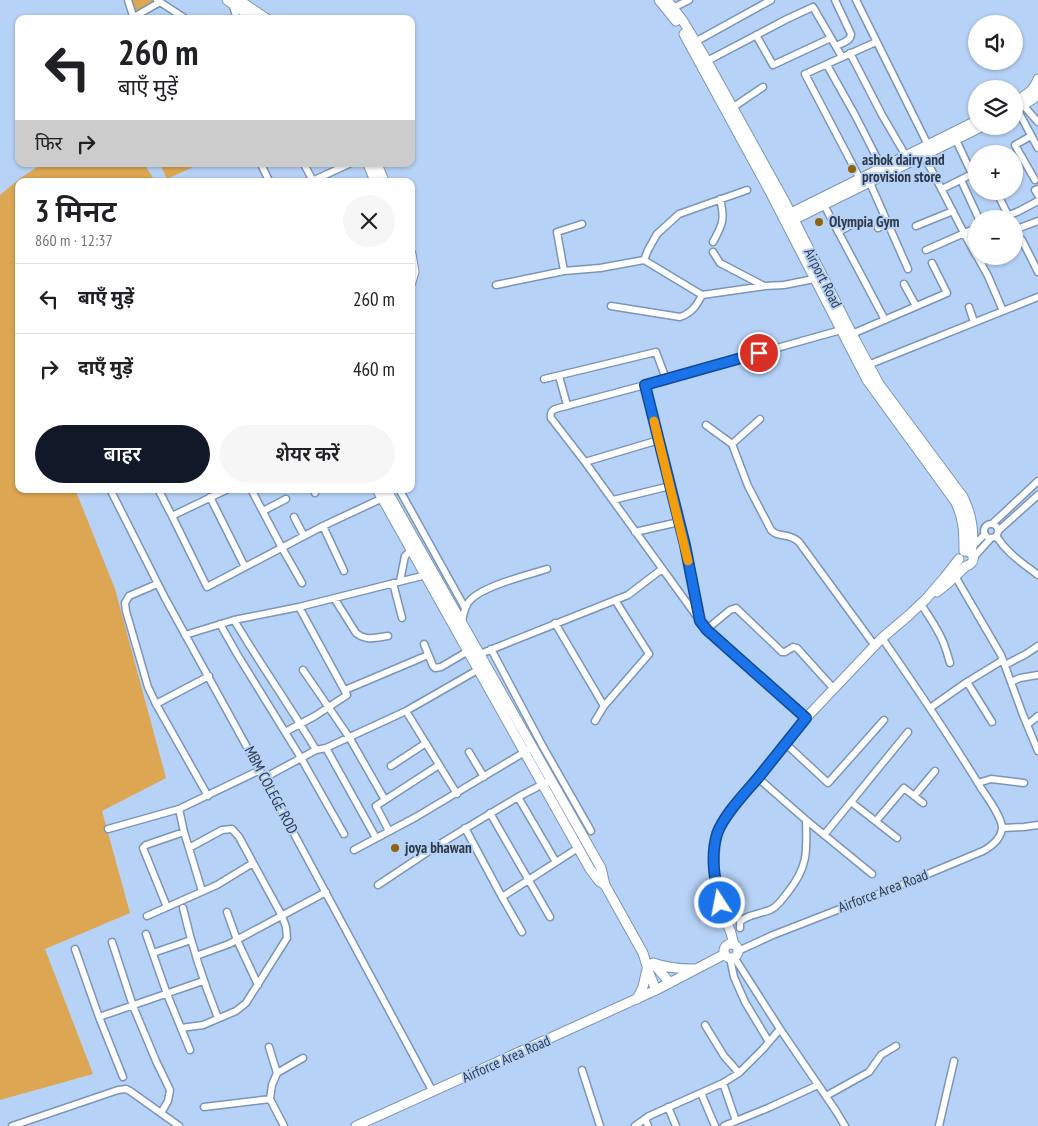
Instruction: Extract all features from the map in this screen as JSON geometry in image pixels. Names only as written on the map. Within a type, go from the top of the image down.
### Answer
[{"type":"street","points":[[128,0],[133,15]]},
{"type":"street","name":"Airport Road","points":[[659,0],[681,28],[879,384],[963,497],[972,522],[968,555]]},
{"type":"street","name":"Airport Road","points":[[667,0],[707,61],[732,108],[788,218],[814,279],[867,380],[955,501],[962,518],[968,555]]},
{"type":"street","points":[[695,42],[771,0]]},
{"type":"street","points":[[835,0],[851,34],[849,40],[836,46]]},
{"type":"street","points":[[856,0],[928,146]]},
{"type":"street","points":[[138,15],[158,1],[180,15]]},
{"type":"street","points":[[232,1],[236,15]]},
{"type":"street","points":[[232,1],[249,15]]},
{"type":"street","points":[[232,1],[259,15]]},
{"type":"street","points":[[673,8],[685,1]]},
{"type":"street","points":[[707,61],[813,7],[842,57]]},
{"type":"street","points":[[756,35],[773,65],[831,38]]},
{"type":"street","points":[[860,179],[805,74],[876,42]]},
{"type":"street","points":[[850,53],[882,115],[906,156]]},
{"type":"street","points":[[827,65],[882,168]]},
{"type":"street","points":[[1023,100],[1036,86],[1038,79]]},
{"type":"street","points":[[732,108],[763,88]]},
{"type":"street","points":[[1023,103],[1033,99],[1038,94]]},
{"type":"street","points":[[1023,111],[1038,122]]},
{"type":"street","points":[[1023,119],[1038,148]]},
{"type":"street","points":[[788,218],[860,179],[968,125]]},
{"type":"street","points":[[788,218],[824,205],[968,134]]},
{"type":"street","points":[[1031,136],[1015,145],[1035,180]]},
{"type":"street","points":[[956,140],[968,162]]},
{"type":"street","points":[[924,156],[968,239]]},
{"type":"street","points":[[319,178],[343,167]]},
{"type":"street","points":[[942,189],[968,176]]},
{"type":"street","points":[[961,180],[975,210]]},
{"type":"street","points":[[870,183],[908,269]]},
{"type":"street","points":[[1038,189],[1035,190],[1038,195]]},
{"type":"street","points":[[644,260],[657,234],[679,214],[747,190]]},
{"type":"street","points":[[713,242],[721,227],[724,214],[720,199]]},
{"type":"street","points":[[1019,210],[1038,201]]},
{"type":"street","points":[[824,205],[885,320]]},
{"type":"street","points":[[916,226],[954,211]]},
{"type":"street","points":[[1023,227],[1038,221]]},
{"type":"street","points":[[564,271],[557,232],[582,224]]},
{"type":"street","points":[[878,228],[887,224]]},
{"type":"street","points":[[838,232],[851,225]]},
{"type":"street","points":[[926,250],[968,231]]},
{"type":"street","points":[[1023,242],[1038,272]]},
{"type":"street","points":[[713,252],[720,263],[765,286]]},
{"type":"street","points":[[496,285],[564,271],[600,268],[644,260],[702,295],[784,285],[814,279]]},
{"type":"street","points":[[852,334],[947,293],[932,263]]},
{"type":"street","points":[[982,265],[1003,311]]},
{"type":"street","points":[[904,284],[916,306]]},
{"type":"street","points":[[611,306],[680,318],[696,307],[702,295]]},
{"type":"street","points":[[868,365],[1038,296]]},
{"type":"street","points":[[969,307],[974,322]]},
{"type":"street","points":[[806,718],[707,630],[551,418],[550,414],[552,411],[567,405],[841,330]]},
{"type":"street","points":[[544,379],[656,352],[666,379]]},
{"type":"street","points":[[559,376],[567,405]]},
{"type":"street","points":[[645,385],[680,522],[700,621]]},
{"type":"street","points":[[732,444],[760,419]]},
{"type":"street","points":[[706,425],[732,444],[748,486],[773,533],[777,535],[784,534],[799,542],[875,646]]},
{"type":"street","points":[[585,462],[659,440]]},
{"type":"street","points":[[923,601],[942,589],[955,576],[968,555],[985,534],[985,528],[992,524],[1038,481]]},
{"type":"street","points":[[613,500],[670,486]]},
{"type":"street","name":"MBM COLEGE ROD","points":[[112,493],[185,635],[326,892],[432,1092]]},
{"type":"street","points":[[160,493],[207,587],[386,494],[415,547],[462,622],[482,667],[529,747],[578,848],[590,869],[599,881],[605,885]]},
{"type":"street","points":[[172,516],[220,493]]},
{"type":"street","points":[[254,493],[302,583]]},
{"type":"street","points":[[401,493],[466,608]]},
{"type":"street","points":[[769,1042],[742,996],[734,977],[731,933],[724,918],[714,866],[717,833],[737,803],[806,718],[882,638],[923,601],[945,577],[968,555],[995,535],[1038,495]]},
{"type":"street","points":[[210,498],[245,567]]},
{"type":"street","points":[[263,511],[286,499]]},
{"type":"street","points":[[294,517],[304,536]]},
{"type":"street","points":[[635,532],[680,522]]},
{"type":"street","points":[[992,524],[996,526],[995,535],[1002,546],[1012,556],[1038,574]]},
{"type":"street","points":[[323,526],[344,571]]},
{"type":"street","points":[[985,534],[988,538],[995,535]]},
{"type":"street","points":[[415,547],[426,575],[475,651]]},
{"type":"street","points":[[402,618],[397,582],[404,560],[415,547]]},
{"type":"street","points":[[462,622],[469,601],[473,598],[494,586],[547,569]]},
{"type":"street","points":[[424,644],[433,666],[438,668],[475,651],[491,649],[628,595],[662,569]]},
{"type":"street","points":[[185,635],[234,620],[426,575]]},
{"type":"street","points":[[955,576],[1004,662],[1038,751]]},
{"type":"street","points":[[158,584],[129,596],[125,603],[126,611],[148,687],[208,796]]},
{"type":"street","points":[[334,598],[360,637],[370,639],[388,636]]},
{"type":"street","points":[[595,721],[604,706],[649,654],[615,600]]},
{"type":"street","points":[[923,601],[946,647],[950,662]]},
{"type":"street","points":[[285,732],[347,695],[299,606]]},
{"type":"street","points":[[707,630],[730,610],[736,608],[782,652],[793,647],[798,648],[834,689]]},
{"type":"street","points":[[234,620],[316,750]]},
{"type":"street","points":[[555,623],[604,706]]},
{"type":"street","points":[[220,624],[301,758],[344,834]]},
{"type":"street","points":[[882,638],[957,748],[995,810],[1002,828],[1038,825]]},
{"type":"street","points":[[930,708],[967,682],[1004,662],[1026,654],[1038,646]]},
{"type":"street","points":[[491,649],[591,831]]},
{"type":"street","points":[[345,690],[428,655]]},
{"type":"street","points":[[264,778],[316,750],[326,748],[406,710],[482,667]]},
{"type":"street","points":[[303,670],[349,737],[385,800]]},
{"type":"street","points":[[1011,682],[1020,678],[1038,675]]},
{"type":"street","points":[[156,704],[209,676]]},
{"type":"street","points":[[967,682],[992,722]]},
{"type":"street","points":[[406,710],[457,794]]},
{"type":"street","points":[[1027,725],[1038,716]]},
{"type":"street","points":[[786,744],[828,783],[884,720]]},
{"type":"street","points":[[824,835],[908,732]]},
{"type":"street","points":[[391,766],[426,743]]},
{"type":"street","points":[[354,850],[457,794],[529,747],[542,744]]},
{"type":"street","points":[[326,748],[376,838]]},
{"type":"street","points":[[469,752],[484,776]]},
{"type":"street","points":[[390,831],[376,806],[439,765]]},
{"type":"street","points":[[108,829],[179,809],[260,770]]},
{"type":"street","points":[[914,796],[935,772]]},
{"type":"street","points":[[758,778],[872,874]]},
{"type":"street","points":[[978,783],[991,779],[1024,783]]},
{"type":"street","points":[[378,884],[465,828],[547,782]]},
{"type":"street","points":[[547,782],[601,868],[605,885],[650,965],[656,990]]},
{"type":"street","points":[[876,821],[904,788],[923,803]]},
{"type":"street","points":[[518,797],[556,862]]},
{"type":"street","points":[[851,802],[897,838]]},
{"type":"street","points":[[179,809],[202,891]]},
{"type":"street","points":[[490,813],[550,917]]},
{"type":"street","points":[[740,928],[740,922],[744,919],[769,911],[775,907],[802,871],[807,850],[806,820]]},
{"type":"street","points":[[465,828],[522,932]]},
{"type":"street","name":"Airforce Area Road","points":[[356,1126],[637,999],[731,952],[983,851],[992,846],[1000,835],[1002,828]]},
{"type":"street","points":[[181,1028],[203,1025],[242,1008],[287,938],[282,916],[239,837],[232,829],[222,830],[189,848]]},
{"type":"street","points":[[167,907],[142,848],[184,832]]},
{"type":"street","points":[[502,897],[578,848]]},
{"type":"street","points":[[147,916],[217,884],[253,863]]},
{"type":"street","points":[[196,956],[238,940],[326,892]]},
{"type":"street","points":[[183,908],[203,981],[218,1018]]},
{"type":"street","points":[[227,912],[258,985]]},
{"type":"street","points":[[146,934],[190,1050]]},
{"type":"street","points":[[153,953],[191,940]]},
{"type":"street","points":[[112,942],[133,1006],[170,1090],[168,1100],[161,1113]]},
{"type":"street","points":[[75,949],[123,1077]]},
{"type":"street","points":[[731,952],[845,1126]]},
{"type":"street","points":[[650,965],[674,969],[696,969]]},
{"type":"street","points":[[650,965],[670,983]]},
{"type":"street","points":[[637,999],[650,965]]},
{"type":"street","points":[[99,1017],[203,981]]},
{"type":"street","points":[[705,1025],[724,1056],[739,1073]]},
{"type":"street","points":[[635,1126],[668,1107],[723,1083],[739,1073],[780,1029]]},
{"type":"street","points":[[826,1096],[868,1072],[882,1055],[896,1046]]},
{"type":"street","points":[[269,1047],[277,1073]]},
{"type":"street","points":[[284,1126],[270,1099],[272,1085],[277,1073],[303,1058]]},
{"type":"street","points":[[939,1126],[954,1061]]},
{"type":"street","points":[[582,1070],[600,1126]]},
{"type":"street","points":[[723,1083],[736,1121]]},
{"type":"street","points":[[724,1126],[818,1085]]},
{"type":"street","points":[[12,1126],[33,1123],[118,1090],[126,1089],[179,1126]]},
{"type":"street","points":[[701,1093],[714,1126]]},
{"type":"street","points":[[204,1107],[270,1099]]},
{"type":"street","points":[[668,1107],[676,1126]]},
{"type":"street","points":[[645,1119],[648,1126]]},
{"type":"shaded area","points":[[125,0],[154,0],[157,2],[134,15],[129,15]]},
{"type":"shaded area","points":[[37,167],[146,167],[153,178],[21,178]]},
{"type":"shaded area","points":[[161,167],[193,167],[169,178],[167,178]]},
{"type":"shaded area","points":[[15,183],[15,493],[77,493],[115,589],[166,778],[102,811],[130,913],[45,949],[93,1074],[0,1100],[0,195]]},
{"type":"slow traffic","points":[[654,421],[688,561]]},
{"type":"place","name":"ashok dairy and provision store","points":[[852,169]]},
{"type":"place","name":"Olympia Gym","points":[[819,222]]},
{"type":"place","name":"joya bhawan","points":[[395,848]]},
{"type":"route","points":[[720,903],[714,866],[717,833],[737,803],[806,718],[707,630],[700,621],[685,545],[645,385],[759,353]]}]
